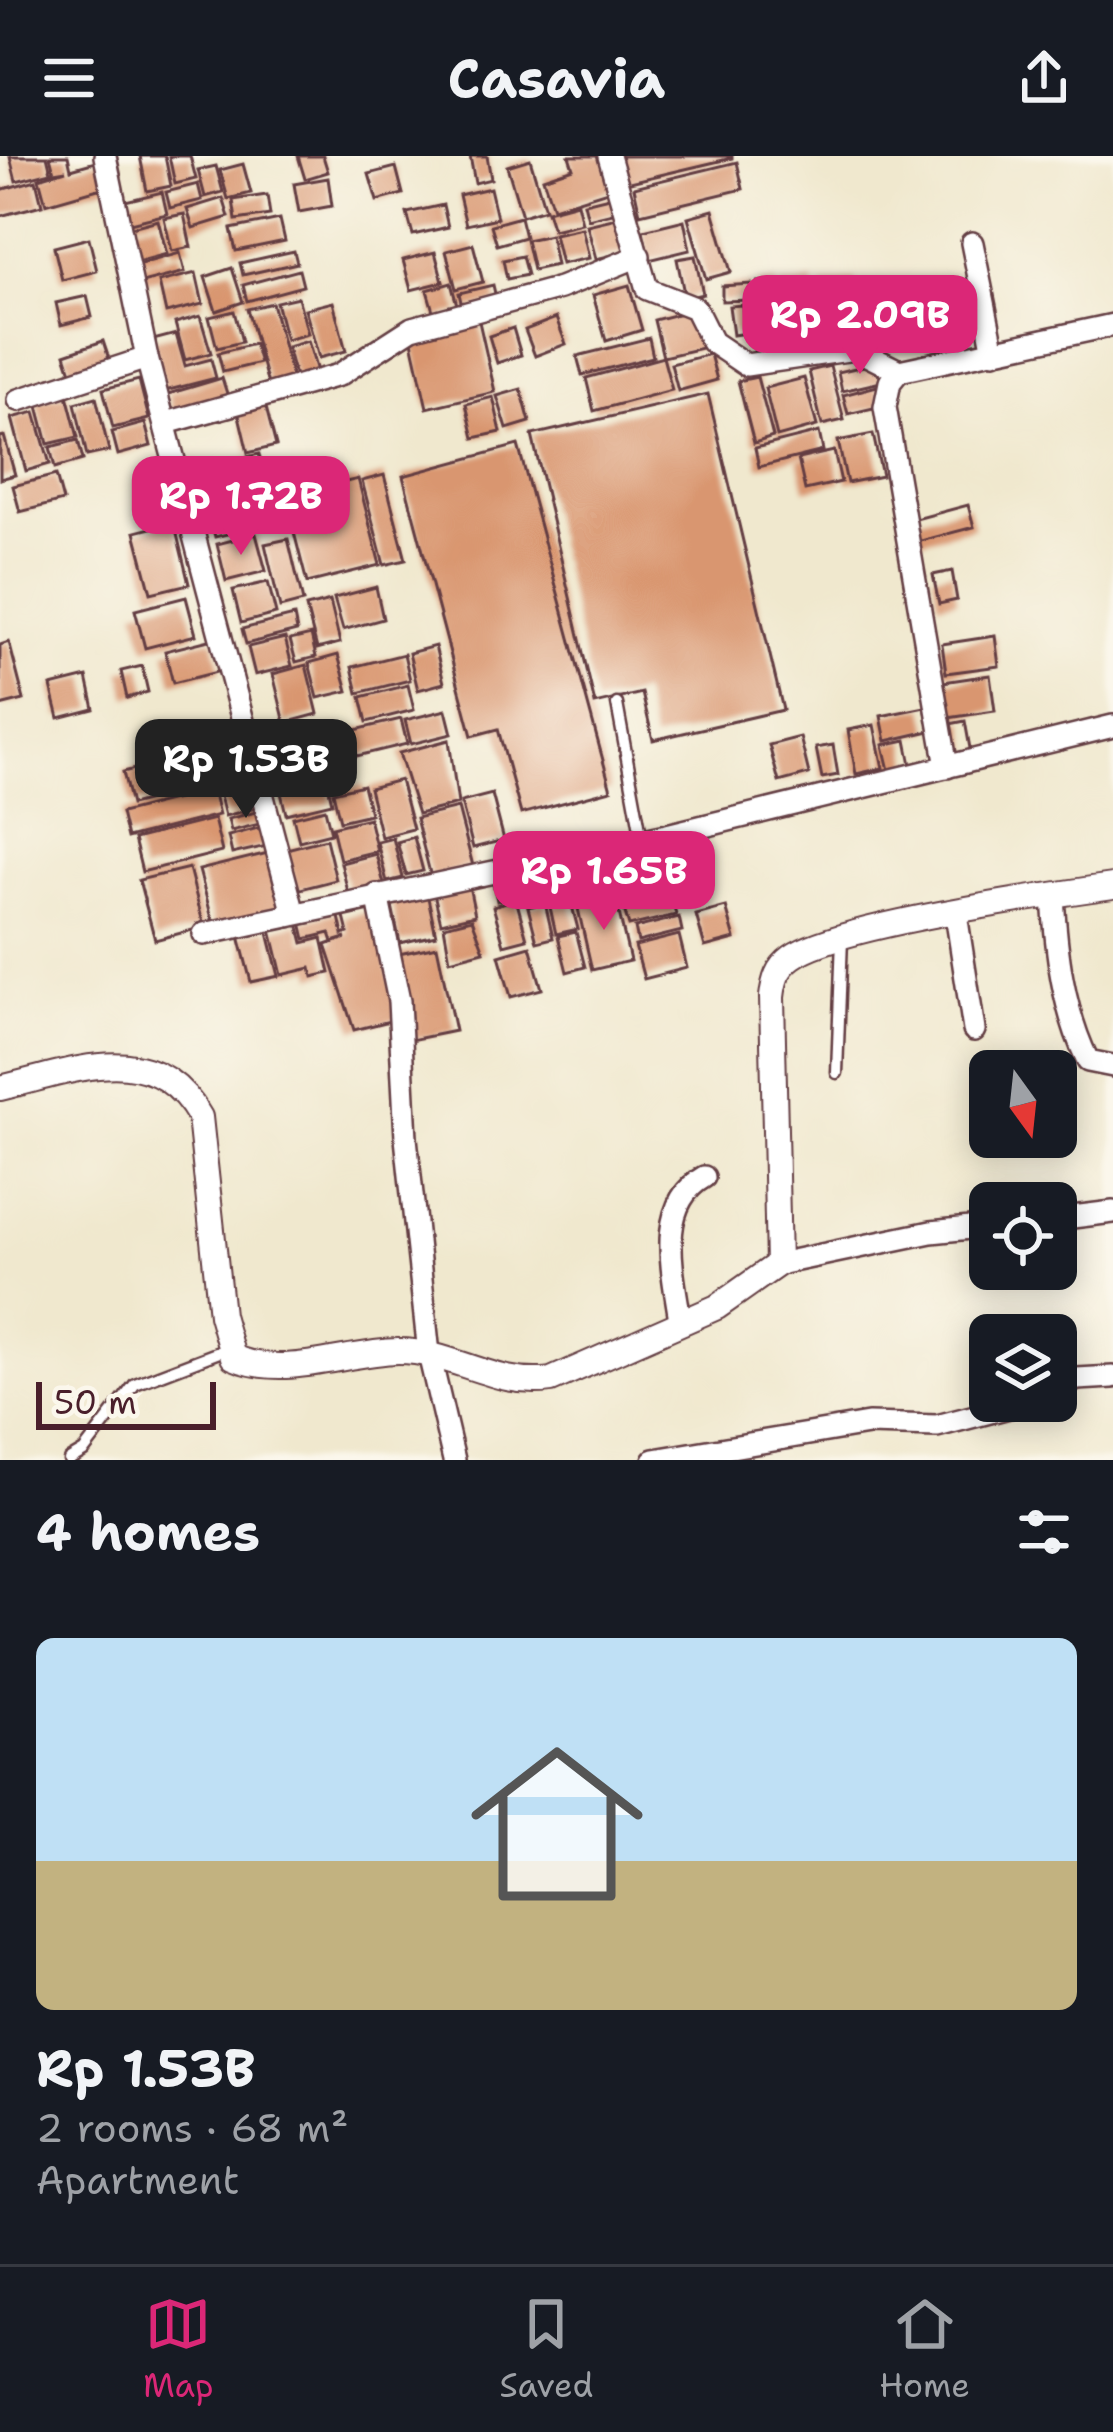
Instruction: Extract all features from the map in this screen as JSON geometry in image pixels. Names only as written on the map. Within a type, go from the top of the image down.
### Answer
[{"type":"street","points":[[105,156],[147,358],[295,914]]},
{"type":"street","points":[[609,156],[647,289],[695,308],[712,342],[746,365],[855,349],[899,370],[1113,326]]},
{"type":"street","points":[[972,243],[994,352]]},
{"type":"street","points":[[166,423],[340,375],[412,328],[560,288],[639,256]]},
{"type":"street","points":[[19,400],[147,358]]},
{"type":"street","points":[[899,370],[885,406],[947,767]]},
{"type":"street","points":[[204,934],[642,840],[1113,726]]},
{"type":"street","points":[[778,1264],[776,974],[794,956],[842,938],[1113,886]]},
{"type":"street","points":[[377,895],[402,1022],[406,1138],[429,1354],[454,1460]]},
{"type":"street","points":[[1053,895],[1061,973],[1078,1043],[1097,1066],[1113,1066]]},
{"type":"street","points":[[956,914],[974,1030]]},
{"type":"street","points":[[0,1088],[85,1069],[148,1066],[184,1088],[200,1117],[227,1349],[251,1365],[398,1351],[429,1354],[524,1384],[551,1380],[717,1307],[778,1264],[969,1228]]},
{"type":"street","points":[[680,1320],[672,1251],[674,1208],[686,1187],[704,1177]]},
{"type":"street","points":[[1077,1216],[1113,1212]]},
{"type":"street","points":[[1077,1379],[1113,1377]]},
{"type":"street","points":[[654,1460],[743,1452],[868,1424],[937,1426],[969,1418]]},
{"type":"lane","points":[[617,704],[642,840]]},
{"type":"lane","points":[[837,1073],[842,938]]},
{"type":"lane","points":[[69,1460],[84,1451],[134,1384],[227,1349]]},
{"type":"building","points":[[10,156],[47,156],[51,172],[16,181]]},
{"type":"building","points":[[50,156],[68,156],[71,169],[102,160],[109,186],[46,204],[39,178],[66,170],[54,172]]},
{"type":"building","points":[[140,156],[165,156],[171,186],[147,191]]},
{"type":"building","points":[[169,156],[190,156],[196,179],[175,184]]},
{"type":"building","points":[[298,156],[323,156],[328,172],[305,179]]},
{"type":"building","points":[[470,156],[487,156],[491,179],[475,183]]},
{"type":"building","points":[[569,156],[605,156],[614,189],[553,208],[543,178],[573,168]]},
{"type":"building","points":[[620,156],[732,156],[732,158],[626,183]]},
{"type":"building","points":[[530,159],[545,209],[522,216],[507,166]]},
{"type":"building","points":[[737,162],[743,189],[640,214],[634,187]]},
{"type":"building","points":[[243,164],[251,193],[228,199],[220,170]]},
{"type":"building","points":[[216,166],[223,192],[205,197],[198,170]]},
{"type":"building","points":[[396,167],[403,194],[377,201],[369,174]]},
{"type":"building","points":[[328,178],[332,206],[299,212],[294,184]]},
{"type":"building","points":[[36,180],[42,205],[0,216],[0,190]]},
{"type":"building","points":[[198,184],[202,200],[170,208],[166,192]]},
{"type":"building","points":[[490,188],[497,218],[466,225],[459,195]]},
{"type":"building","points":[[162,192],[167,214],[126,224],[121,202]]},
{"type":"building","points":[[267,195],[270,215],[236,220],[233,200]]},
{"type":"building","points":[[617,195],[621,211],[588,219],[584,203]]},
{"type":"building","points":[[223,198],[229,217],[193,228],[187,209]]},
{"type":"building","points":[[577,203],[582,223],[553,230],[547,211]]},
{"type":"building","points":[[443,205],[448,227],[413,235],[407,213]]},
{"type":"building","points":[[713,210],[731,272],[706,279],[688,217]]},
{"type":"building","points":[[184,214],[191,247],[172,251],[164,218]]},
{"type":"building","points":[[520,217],[525,237],[497,245],[491,225]]},
{"type":"building","points":[[621,217],[629,251],[596,259],[587,225]]},
{"type":"building","points":[[280,219],[285,241],[236,251],[231,229]]},
{"type":"building","points":[[158,220],[167,254],[137,262],[128,228]]},
{"type":"building","points":[[684,220],[690,250],[649,260],[643,230]]},
{"type":"building","points":[[582,228],[589,258],[561,264],[554,234]]},
{"type":"building","points":[[550,235],[556,265],[533,270],[526,240]]},
{"type":"building","points":[[89,238],[97,271],[62,280],[54,247]]},
{"type":"building","points":[[473,244],[483,282],[456,289],[446,251]]},
{"type":"building","points":[[294,251],[297,263],[243,275],[240,263]]},
{"type":"building","points":[[435,252],[443,282],[411,290],[403,260]]},
{"type":"building","points":[[180,253],[185,272],[138,284],[133,266]]},
{"type":"building","points":[[522,256],[527,275],[507,279],[503,260]]},
{"type":"building","points":[[695,256],[703,294],[685,298],[677,259]]},
{"type":"building","points":[[232,268],[243,302],[216,311],[205,277]]},
{"type":"building","points":[[299,270],[303,286],[247,301],[243,285]]},
{"type":"building","points":[[196,273],[203,304],[166,313],[159,282]]},
{"type":"building","points":[[855,279],[867,333],[834,339],[823,285]]},
{"type":"building","points":[[813,280],[816,302],[784,307],[781,285]]},
{"type":"building","points":[[758,282],[777,282],[777,302],[758,302]]},
{"type":"building","points":[[451,283],[459,312],[435,318],[427,290]]},
{"type":"building","points":[[751,284],[751,300],[722,301],[722,286]]},
{"type":"building","points":[[493,285],[497,302],[463,311],[459,293]]},
{"type":"building","points":[[629,285],[642,330],[606,341],[593,295]]},
{"type":"building","points":[[87,296],[92,317],[61,325],[56,303]]},
{"type":"building","points":[[298,297],[308,334],[286,340],[276,302]]},
{"type":"building","points":[[901,301],[909,329],[874,338],[867,309]]},
{"type":"building","points":[[333,302],[346,351],[319,358],[305,309]]},
{"type":"building","points":[[272,303],[293,381],[269,388],[247,309]]},
{"type":"building","points":[[742,305],[746,333],[733,335],[729,306]]},
{"type":"building","points":[[774,307],[782,348],[755,353],[747,312]]},
{"type":"building","points":[[823,308],[828,338],[816,340],[810,311]]},
{"type":"building","points":[[693,310],[702,348],[663,357],[654,320]]},
{"type":"building","points":[[804,310],[810,340],[787,345],[781,314]]},
{"type":"building","points":[[234,311],[242,342],[217,348],[209,317]]},
{"type":"building","points":[[200,316],[211,353],[185,360],[175,323]]},
{"type":"building","points":[[478,317],[495,392],[427,408],[410,332]]},
{"type":"building","points":[[556,318],[566,344],[535,356],[525,330]]},
{"type":"building","points":[[513,328],[521,355],[497,363],[489,336]]},
{"type":"building","points":[[176,334],[185,366],[211,359],[216,378],[165,391],[153,340]]},
{"type":"building","points":[[649,338],[653,357],[582,375],[577,356]]},
{"type":"building","points":[[103,341],[112,368],[74,381],[65,354]]},
{"type":"building","points":[[308,341],[318,375],[296,380],[287,347]]},
{"type":"building","points":[[254,344],[260,363],[223,372],[218,353]]},
{"type":"building","points":[[710,354],[717,380],[678,391],[671,364]]},
{"type":"building","points":[[663,357],[672,390],[594,411],[586,378]]},
{"type":"building","points":[[877,363],[881,382],[842,391],[838,372]]},
{"type":"building","points":[[830,366],[844,420],[822,425],[809,371]]},
{"type":"building","points":[[757,377],[773,437],[754,443],[738,381]]},
{"type":"building","points":[[222,378],[230,403],[175,419],[168,394]]},
{"type":"building","points":[[804,378],[817,426],[777,437],[765,388]]},
{"type":"building","points":[[139,380],[149,419],[113,428],[103,389]]},
{"type":"building","points":[[877,386],[882,406],[848,414],[843,395]]},
{"type":"building","points":[[521,389],[530,422],[507,429],[497,396]]},
{"type":"building","points":[[708,394],[783,710],[653,740],[642,693],[595,704],[532,435]]},
{"type":"building","points":[[67,395],[78,437],[48,444],[37,402]]},
{"type":"building","points":[[96,397],[109,451],[87,456],[75,403]]},
{"type":"building","points":[[493,397],[501,432],[474,438],[466,404]]},
{"type":"building","points":[[264,400],[276,446],[248,453],[237,407]]},
{"type":"building","points":[[35,412],[50,464],[26,471],[12,418]]},
{"type":"building","points":[[145,423],[151,446],[118,455],[112,432]]},
{"type":"building","points":[[819,432],[823,451],[759,467],[755,448]]},
{"type":"building","points":[[873,434],[882,476],[847,483],[838,441]]},
{"type":"building","points":[[4,436],[15,475],[0,479],[0,437]]},
{"type":"building","points":[[78,440],[83,460],[55,468],[50,447]]},
{"type":"building","points":[[518,445],[611,790],[521,814],[498,729],[472,736],[403,476]]},
{"type":"building","points":[[834,451],[841,482],[805,490],[798,459]]},
{"type":"building","points":[[259,454],[265,480],[236,487],[230,461]]},
{"type":"building","points":[[56,475],[63,501],[20,512],[13,486]]},
{"type":"building","points":[[384,475],[406,560],[384,565],[362,481]]},
{"type":"building","points":[[358,479],[380,565],[307,583],[285,497]]},
{"type":"building","points":[[268,487],[277,522],[215,537],[206,503]]},
{"type":"building","points":[[968,505],[974,527],[917,542],[912,520]]},
{"type":"building","points":[[174,522],[189,584],[151,593],[135,532]]},
{"type":"building","points":[[256,534],[266,571],[226,581],[217,544]]},
{"type":"building","points":[[288,539],[303,602],[280,608],[265,544]]},
{"type":"building","points":[[952,571],[957,600],[939,604],[933,575]]},
{"type":"building","points":[[268,582],[276,614],[241,623],[233,590]]},
{"type":"building","points":[[376,587],[383,619],[343,630],[334,598]]},
{"type":"building","points":[[186,597],[196,635],[145,648],[135,610]]},
{"type":"building","points":[[330,601],[340,643],[317,649],[306,607]]},
{"type":"building","points":[[294,616],[297,631],[246,644],[242,629]]},
{"type":"building","points":[[311,635],[316,657],[296,662],[290,640]]},
{"type":"building","points":[[995,636],[999,666],[946,673],[942,644]]},
{"type":"building","points":[[285,638],[292,666],[255,675],[248,647]]},
{"type":"building","points":[[213,639],[221,671],[173,683],[165,651]]},
{"type":"building","points":[[9,642],[24,700],[0,706],[0,645]]},
{"type":"building","points":[[435,646],[444,683],[418,690],[409,653]]},
{"type":"building","points":[[404,654],[410,680],[358,693],[352,667]]},
{"type":"building","points":[[338,655],[348,691],[318,698],[309,663]]},
{"type":"building","points":[[306,665],[318,714],[285,723],[273,674]]},
{"type":"building","points":[[142,666],[148,692],[127,698],[121,671]]},
{"type":"building","points":[[990,675],[995,711],[948,718],[943,682]]},
{"type":"building","points":[[87,677],[94,709],[59,718],[51,686]]},
{"type":"building","points":[[408,685],[414,710],[367,722],[361,697]]},
{"type":"building","points":[[925,707],[930,731],[886,741],[881,716]]},
{"type":"building","points":[[446,710],[452,734],[411,744],[405,720]]},
{"type":"building","points":[[401,719],[407,744],[357,756],[351,731]]},
{"type":"building","points":[[965,721],[971,754],[951,758],[945,725]]},
{"type":"building","points":[[874,725],[883,768],[856,774],[848,730]]},
{"type":"building","points":[[345,727],[353,761],[326,768],[317,733]]},
{"type":"building","points":[[282,731],[315,735],[312,759],[279,755]]},
{"type":"building","points":[[800,737],[809,774],[779,782],[769,745]]},
{"type":"building","points":[[449,740],[458,804],[418,814],[399,753]]},
{"type":"building","points":[[906,740],[911,765],[889,770],[883,745]]},
{"type":"building","points":[[833,745],[838,775],[822,778],[816,748]]},
{"type":"building","points":[[205,748],[214,784],[167,796],[158,760]]},
{"type":"building","points":[[154,764],[162,797],[131,805],[123,772]]},
{"type":"building","points":[[252,775],[260,807],[225,816],[217,783]]},
{"type":"building","points":[[326,777],[332,803],[286,814],[280,788]]},
{"type":"building","points":[[400,780],[413,829],[381,837],[369,788]]},
{"type":"building","points":[[363,785],[370,814],[340,821],[333,792]]},
{"type":"building","points":[[213,790],[219,815],[127,838],[121,813]]},
{"type":"building","points":[[492,794],[504,840],[473,848],[461,802]]},
{"type":"building","points":[[458,808],[473,866],[431,877],[416,818]]},
{"type":"building","points":[[325,809],[331,833],[299,841],[293,817]]},
{"type":"building","points":[[260,811],[264,823],[231,831],[228,819]]},
{"type":"building","points":[[369,818],[377,851],[340,860],[332,827]]},
{"type":"building","points":[[214,819],[222,852],[142,872],[134,839]]},
{"type":"building","points":[[262,827],[267,846],[232,854],[228,836]]},
{"type":"building","points":[[414,837],[423,871],[406,875],[397,842]]},
{"type":"building","points":[[393,838],[403,878],[387,882],[377,842]]},
{"type":"building","points":[[326,839],[336,880],[297,890],[286,849]]},
{"type":"building","points":[[272,852],[286,908],[214,926],[199,870]]},
{"type":"building","points":[[376,854],[385,888],[349,896],[341,863]]},
{"type":"building","points":[[596,861],[603,892],[579,898],[572,867]]},
{"type":"building","points":[[565,863],[573,896],[550,901],[542,869]]},
{"type":"building","points":[[189,868],[204,927],[155,940],[139,880]]},
{"type":"building","points":[[666,868],[671,890],[651,895],[645,873]]},
{"type":"building","points":[[523,876],[527,893],[497,901],[493,883]]},
{"type":"building","points":[[468,881],[475,915],[441,923],[433,889]]},
{"type":"building","points":[[427,893],[436,935],[400,943],[391,901]]},
{"type":"building","points":[[671,894],[676,915],[629,926],[623,906]]},
{"type":"building","points":[[615,895],[630,961],[592,970],[577,904]]},
{"type":"building","points":[[516,899],[527,939],[504,945],[493,906]]},
{"type":"building","points":[[571,902],[578,929],[556,934],[550,907]]},
{"type":"building","points":[[545,903],[553,938],[537,942],[528,907]]},
{"type":"building","points":[[726,907],[735,939],[705,947],[696,915]]},
{"type":"building","points":[[375,910],[398,1019],[354,1030],[326,945],[346,938],[333,942],[330,933],[305,939],[301,922],[338,912],[343,935],[348,933],[344,917]]},
{"type":"building","points":[[679,917],[682,931],[638,942],[635,928]]},
{"type":"building","points":[[472,919],[484,951],[450,960],[444,926]]},
{"type":"building","points":[[298,923],[303,943],[322,938],[330,973],[313,977],[311,968],[282,975],[271,930]]},
{"type":"building","points":[[267,929],[279,976],[251,982],[239,936]]},
{"type":"building","points":[[576,932],[585,967],[567,972],[558,936]]},
{"type":"building","points":[[679,935],[687,968],[644,979],[635,946]]},
{"type":"building","points":[[437,946],[455,1031],[411,1040],[394,955]]},
{"type":"building","points":[[530,946],[542,989],[511,997],[499,955]]}]
